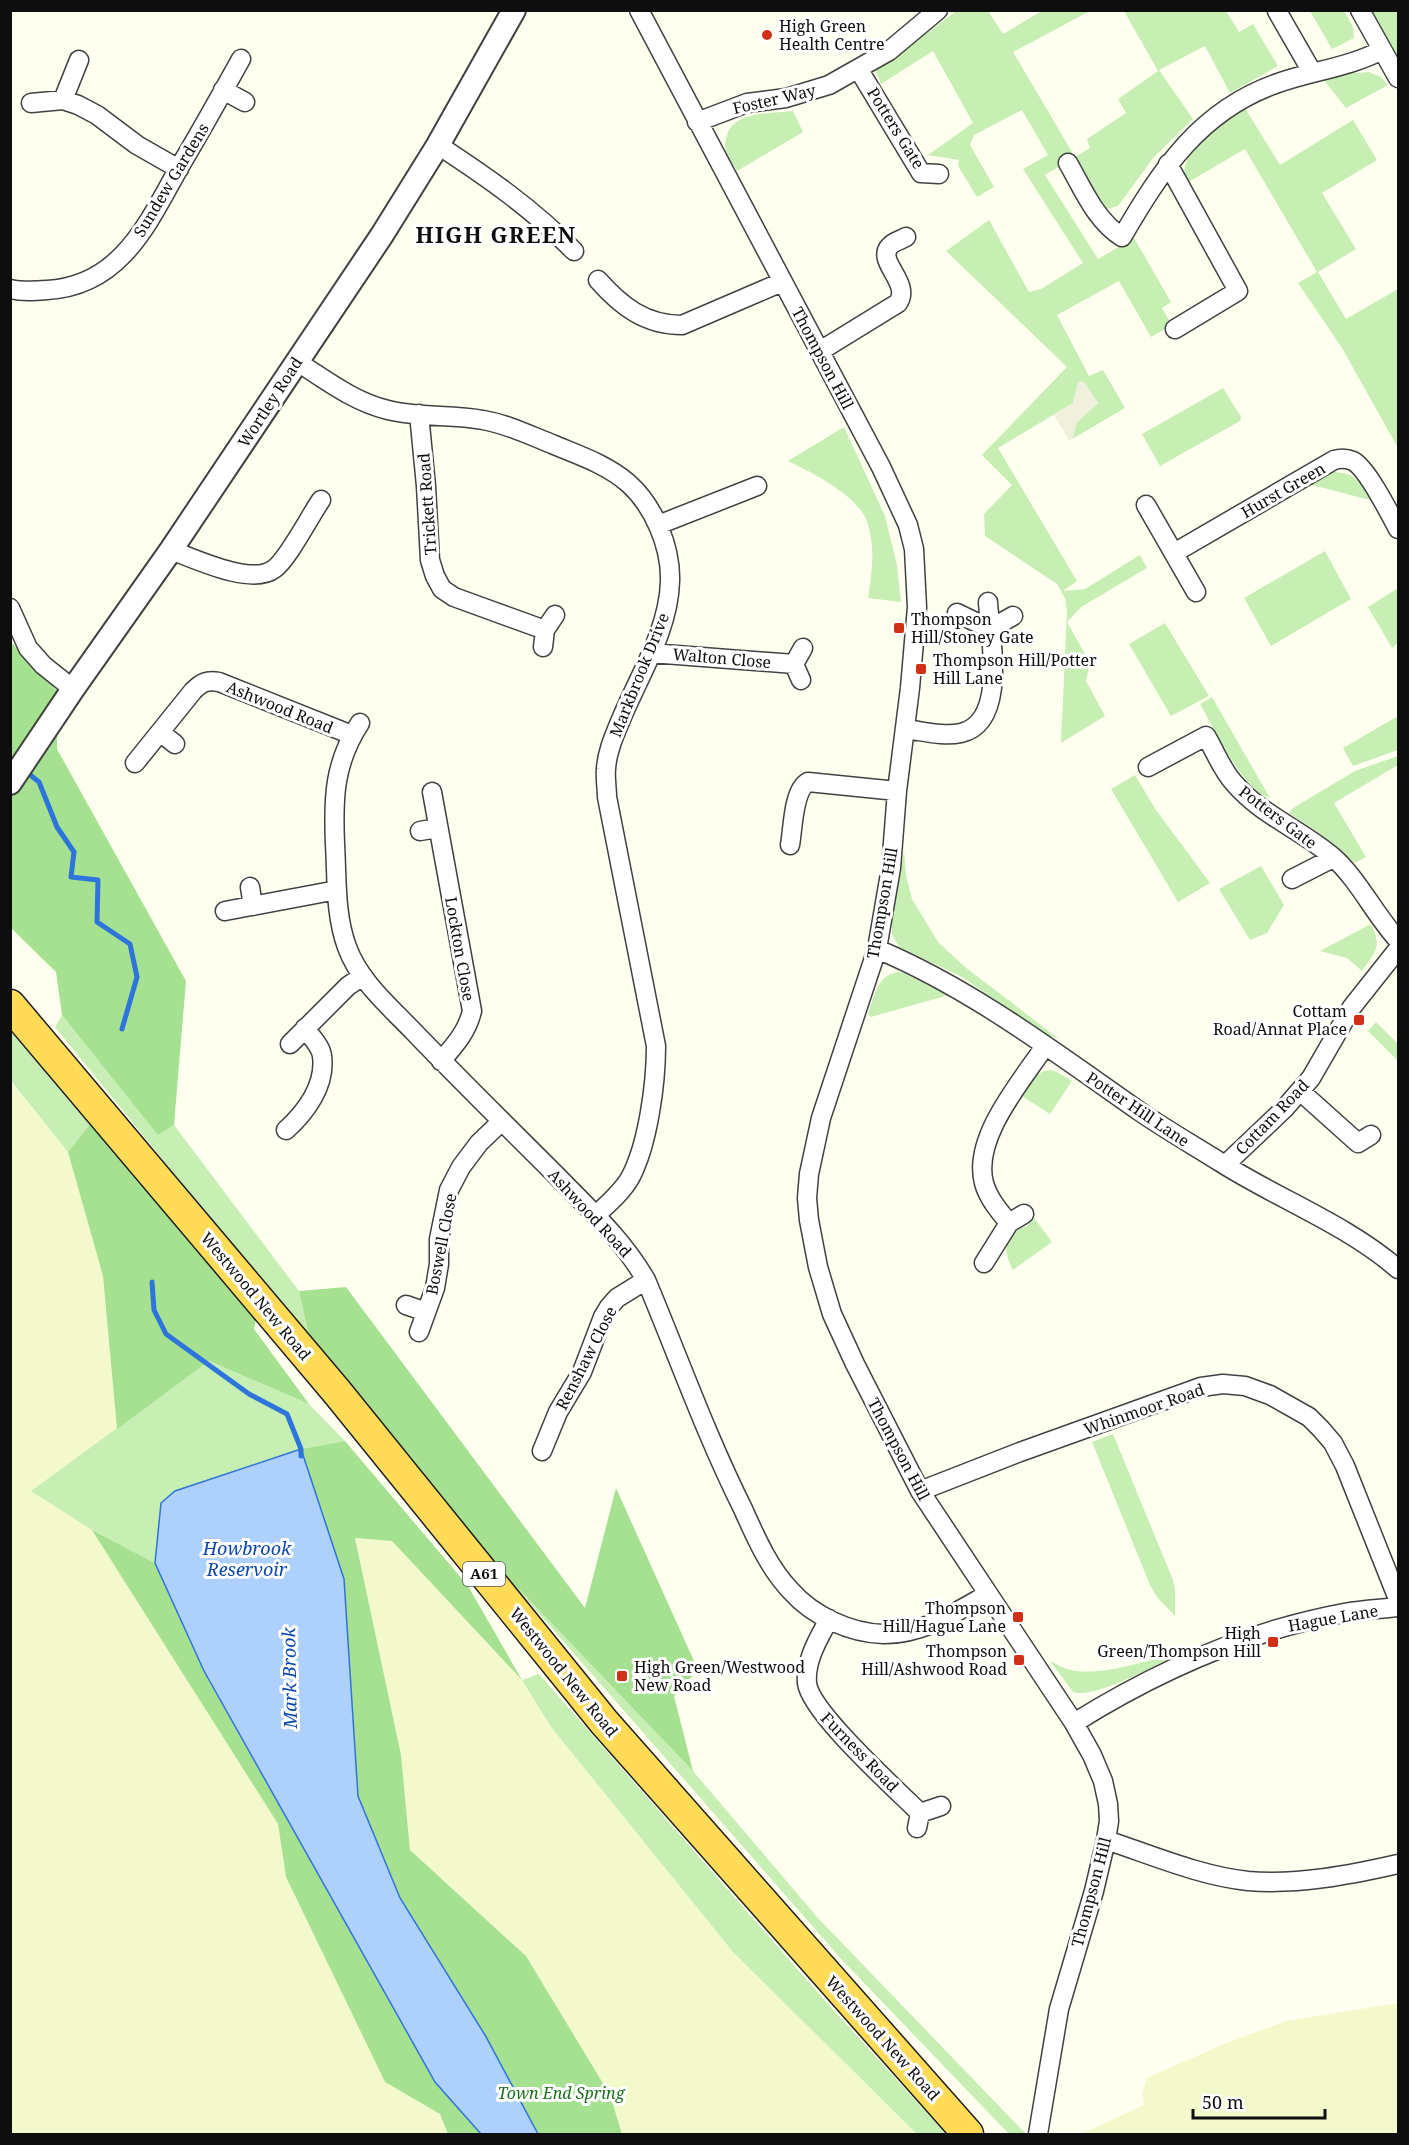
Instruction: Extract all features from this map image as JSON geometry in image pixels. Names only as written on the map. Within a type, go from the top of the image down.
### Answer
[{"type":"highway","name":"Westwood New Road","points":[[10,1005],[337,1392],[604,1722],[968,2134]]},
{"type":"street","name":"Wortley Road","points":[[10,783],[171,550],[382,235],[438,145],[514,10]]},
{"type":"street","name":"Thompson Hill","points":[[639,10],[885,476],[908,525],[914,549],[917,607],[891,868],[877,950],[821,1118],[809,1174],[807,1198],[813,1245],[832,1314],[855,1364],[920,1491],[1074,1723],[1103,1781],[1108,1804],[1106,1840],[1094,1891],[1059,2009],[1038,2134]]},
{"type":"street","name":"Foster Way","points":[[697,122],[747,104],[807,93],[829,85],[889,51],[938,10]]},
{"type":"street","points":[[1360,10],[1398,78]]},
{"type":"street","points":[[1277,11],[1312,72]]},
{"type":"street","points":[[1068,163],[1096,213],[1113,232],[1122,237],[1168,164],[1198,131],[1249,95],[1279,82],[1359,61],[1382,50]]},
{"type":"street","name":"Sundew Gardens","points":[[10,289],[36,291],[65,288],[91,280],[107,270],[135,242],[241,59]]},
{"type":"street","points":[[63,100],[79,60]]},
{"type":"street","name":"Potters Gate","points":[[859,70],[921,173],[939,174]]},
{"type":"street","points":[[223,90],[245,102]]},
{"type":"street","points":[[31,103],[63,100],[78,105],[97,115],[137,145],[179,169]]},
{"type":"street","points":[[438,145],[519,201],[552,228],[574,251]]},
{"type":"street","points":[[1168,164],[1238,291],[1175,329]]},
{"type":"street","points":[[819,351],[898,303],[902,297],[902,287],[887,261],[886,253],[889,247],[906,237]]},
{"type":"street","points":[[598,280],[614,299],[631,312],[666,325],[682,325],[782,282]]},
{"type":"street","name":"Markbrook Drive","points":[[296,361],[368,404],[391,411],[485,420],[512,428],[594,462],[629,484],[658,525],[669,562],[670,580],[666,613],[651,653],[611,742],[606,768],[607,796],[656,1046],[655,1085],[636,1165],[629,1179],[611,1202],[596,1215]]},
{"type":"street","name":"Trickett Road","points":[[419,414],[430,560],[438,583],[442,589],[454,597],[548,631]]},
{"type":"street","name":"Hurst Green","points":[[1174,553],[1334,460],[1345,458],[1355,462],[1365,473],[1398,530]]},
{"type":"street","points":[[658,525],[758,486]]},
{"type":"street","points":[[171,550],[236,572],[253,576],[264,575],[274,569],[284,557],[321,500]]},
{"type":"street","points":[[1146,505],[1196,592]]},
{"type":"street","points":[[905,729],[946,734],[962,733],[977,725],[987,712],[992,696],[993,677],[988,602]]},
{"type":"street","points":[[10,609],[28,648],[43,665],[73,689]]},
{"type":"street","points":[[957,613],[990,629]]},
{"type":"street","points":[[990,629],[1012,615]]},
{"type":"street","name":"Walton Close","points":[[651,653],[797,672],[803,648]]},
{"type":"street","name":"Ashwood Road","points":[[135,763],[193,691],[208,680],[356,729],[340,762],[333,807],[337,890],[342,932],[353,961],[363,976],[441,1061],[596,1215],[632,1257],[646,1280],[721,1465],[764,1552],[791,1592],[808,1607],[844,1626],[884,1634],[905,1632],[950,1616],[988,1594]]},
{"type":"street","points":[[160,732],[175,744]]},
{"type":"street","name":"Potters Gate","points":[[1148,767],[1206,736],[1229,777],[1247,796],[1333,858],[1398,940]]},
{"type":"street","points":[[790,845],[798,794],[808,782],[897,791]]},
{"type":"street","name":"Lockton Close","points":[[432,792],[429,829],[472,1011],[469,1024],[462,1037],[441,1061]]},
{"type":"street","name":"Potters Gate","points":[[1292,879],[1333,858]]},
{"type":"street","points":[[250,887],[253,906]]},
{"type":"street","points":[[225,911],[337,890]]},
{"type":"street","name":"Cottam Road","points":[[1225,1165],[1311,1078],[1352,1007],[1398,949]]},
{"type":"street","name":"Potter Hill Lane","points":[[877,950],[930,974],[966,994],[1142,1113],[1225,1165],[1360,1241],[1398,1269]]},
{"type":"street","points":[[290,1044],[348,986],[363,976]]},
{"type":"street","points":[[286,1130],[307,1109],[318,1086],[322,1067],[322,1055],[318,1045],[305,1028]]},
{"type":"street","points":[[984,1263],[1016,1218],[989,1196],[984,1183],[983,1153],[988,1136],[998,1118],[1045,1046]]},
{"type":"street","points":[[1300,1091],[1358,1143],[1371,1135]]},
{"type":"street","name":"Boswell Close","points":[[419,1332],[435,1287],[439,1264],[439,1239],[449,1190],[461,1167],[479,1143],[502,1121]]},
{"type":"street","name":"Renshaw Close","points":[[542,1451],[558,1413],[582,1372],[609,1307],[617,1298],[646,1280]]},
{"type":"street","name":"Boswell Close","points":[[406,1305],[426,1312]]},
{"type":"street","name":"Whinmoor Road","points":[[920,1491],[1170,1397],[1201,1387],[1223,1384],[1245,1386],[1270,1395],[1309,1417],[1333,1443],[1345,1466],[1398,1599]]},
{"type":"street","name":"Hague Lane","points":[[1074,1723],[1132,1688],[1193,1659],[1260,1634],[1299,1622],[1346,1612],[1398,1607]]},
{"type":"street","name":"Furness Road","points":[[829,1619],[809,1664],[807,1686],[811,1696],[832,1724],[919,1821],[941,1806]]},
{"type":"street","points":[[1106,1840],[1183,1866],[1246,1881],[1296,1881],[1398,1864]]},
{"type":"green space","points":[[956,11],[988,11],[1003,34],[1042,11],[1090,11],[1013,52],[1075,157],[1090,148],[1087,139],[1126,113],[1118,99],[1158,71],[1124,11],[1226,11],[1239,32],[1253,24],[1278,66],[1230,93],[1205,46],[1159,70],[1193,119],[1153,158],[1118,206],[1107,209],[1074,158],[1045,175],[1098,259],[1134,238],[1171,302],[1162,308],[1172,325],[1151,337],[1119,281],[1057,315],[1089,376],[1103,370],[1125,408],[1072,439],[1077,422],[1098,403],[1078,383],[1073,403],[998,448],[1077,581],[1063,591],[1085,589],[1140,555],[1147,568],[1081,607],[1067,622],[1090,663],[1086,681],[1105,716],[1061,743],[1067,611],[1065,598],[1057,584],[985,536],[984,514],[1012,485],[982,455],[1067,367],[946,251],[989,220],[1029,292],[1041,289],[1083,263],[1023,169],[1048,155],[1022,110],[974,135],[970,145],[994,187],[977,197],[958,166],[959,160],[928,155],[973,123],[933,51],[881,84],[876,72],[878,67]]},
{"type":"green space","points":[[1310,11],[1344,11],[1353,27],[1354,38],[1332,49]]},
{"type":"green space","points":[[1370,11],[1398,11],[1398,60]]},
{"type":"green space","points":[[1369,72],[1381,77],[1388,85],[1346,108],[1323,79],[1343,74]]},
{"type":"green space","points":[[1245,108],[1280,165],[1353,120],[1377,160],[1322,193],[1356,249],[1318,272],[1346,319],[1398,289],[1398,448],[1342,348],[1298,283],[1317,272],[1245,149],[1185,184],[1184,171],[1194,148],[1212,130]]},
{"type":"green space","points":[[793,111],[803,132],[737,171],[725,146],[728,132],[733,125],[748,116]]},
{"type":"green space","points":[[1223,388],[1241,417],[1240,421],[1160,466],[1142,434]]},
{"type":"green space","points":[[844,427],[885,516],[897,565],[901,602],[868,598],[872,548],[866,519],[860,510],[832,485],[788,461]]},
{"type":"green space","points":[[1331,472],[1339,472],[1356,479],[1370,500],[1308,484]]},
{"type":"green space","points":[[1325,551],[1351,599],[1271,646],[1244,598]]},
{"type":"green space","points":[[1398,588],[1398,643],[1392,648],[1368,607]]},
{"type":"green space","points":[[1165,623],[1209,696],[1171,716],[1129,644]]},
{"type":"green space","points":[[10,641],[58,692],[57,749],[186,981],[174,1125],[158,1135],[62,1015],[56,972],[11,928]]},
{"type":"green space","points":[[1212,697],[1270,798],[1250,784],[1221,742],[1200,704]]},
{"type":"green space","points":[[1398,716],[1398,750],[1353,766],[1343,748]]},
{"type":"green space","points":[[1398,756],[1398,765],[1334,803],[1366,857],[1355,863],[1318,832],[1289,813],[1293,808],[1355,771]]},
{"type":"green space","points":[[1135,775],[1156,810],[1210,883],[1178,902],[1111,789]]},
{"type":"green space","points":[[904,851],[906,875],[912,899],[938,942],[965,967],[1059,1039],[1045,1034],[962,977],[899,947],[892,935],[892,920]]},
{"type":"green space","points":[[1261,866],[1284,905],[1267,933],[1250,940],[1219,889]]},
{"type":"green space","points":[[1371,924],[1377,944],[1362,971],[1347,958],[1320,951]]},
{"type":"green space","points":[[898,972],[949,995],[871,1017],[868,1014],[877,988],[885,977]]},
{"type":"green space","points":[[62,1015],[158,1134],[174,1125],[299,1291],[310,1341],[55,1027]]},
{"type":"green space","points":[[1376,1022],[1398,1044],[1398,1061],[1368,1031]]},
{"type":"green space","points":[[10,1031],[91,1123],[68,1152],[11,1081]]},
{"type":"green space","points":[[1050,1070],[1072,1081],[1050,1114],[1022,1096],[1036,1075]]},
{"type":"green space","points":[[10,1081],[68,1152],[103,1276],[117,1429],[32,1491],[92,1530],[278,1824],[286,1877],[385,2082],[440,2114],[448,2134],[11,2134]]},
{"type":"green space","points":[[91,1123],[257,1315],[254,1329],[309,1404],[209,1361],[117,1429],[103,1276],[68,1152]]},
{"type":"green space","points":[[1032,1215],[1052,1242],[1013,1270],[1007,1255],[1007,1243],[1014,1233],[1029,1225]]},
{"type":"green space","points":[[346,1287],[585,1608],[616,1488],[698,1670],[674,1696],[693,1771],[507,1577],[310,1341],[299,1291]]},
{"type":"green space","points":[[209,1361],[309,1404],[345,1441],[301,1449],[161,1503],[155,1563],[92,1530],[31,1491]]},
{"type":"green space","points":[[1113,1434],[1173,1580],[1175,1616],[1157,1597],[1150,1585],[1092,1442]]},
{"type":"green space","name":"Town End Spring","points":[[345,1441],[468,1586],[522,1680],[392,1541],[355,1538],[401,1755],[410,1850],[526,1956],[610,2095],[622,2134],[538,2134],[485,2035],[400,1898],[358,1796],[344,1579],[301,1449]]},
{"type":"green space","name":"Town End Spring","points":[[92,1530],[155,1563],[204,1671],[435,2082],[481,2134],[448,2134],[440,2114],[385,2082],[286,1877],[278,1824]]},
{"type":"green space","points":[[355,1538],[392,1541],[522,1680],[551,1727],[733,1952],[917,2134],[622,2134],[609,2095],[526,1956],[410,1850],[401,1755]]},
{"type":"green space","points":[[507,1577],[693,1771],[817,1917],[1026,2134],[1009,2134],[843,1961]]},
{"type":"green space","points":[[1189,1649],[1114,1685],[1084,1693],[1073,1692],[1050,1661],[1073,1670],[1103,1671]]},
{"type":"green space","points":[[539,1674],[828,2004],[946,2134],[917,2134],[733,1952],[551,1727],[522,1680]]},
{"type":"green space","points":[[1398,2003],[1398,2134],[1081,2134],[1144,2105],[1142,2094],[1147,2078],[1224,2044],[1286,2021]]},
{"type":"shaded area","points":[[1081,381],[1085,383],[1098,403],[1077,422],[1072,439],[1069,440],[1054,415],[1073,403],[1078,383]]},
{"type":"water","name":"Howbrook Reservoir","points":[[301,1449],[344,1579],[358,1796],[400,1898],[485,2035],[538,2134],[481,2134],[435,2082],[204,1671],[155,1563],[161,1503],[175,1491]]},
{"type":"waterway","name":"Mark Brook","points":[[24,770],[39,782],[57,827],[74,852],[71,877],[98,880],[97,922],[130,944],[137,977],[122,1029]]},
{"type":"waterway","name":"Mark Brook","points":[[152,1282],[154,1310],[166,1334],[249,1394],[287,1414],[301,1449],[301,1456]]},
{"type":"place","name":"High Green Health Centre","points":[[767,35]]},
{"type":"place","name":"Thompson Hill/Stoney Gate","points":[[899,628]]},
{"type":"place","name":"Thompson Hill/Potter Hill Lane","points":[[921,669]]},
{"type":"place","name":"Cottam Road/Annat Place","points":[[1359,1020]]},
{"type":"place","name":"Thompson Hill/Hague Lane","points":[[1018,1617]]},
{"type":"place","name":"High Green/Thompson Hill","points":[[1273,1642]]},
{"type":"place","name":"Thompson Hill/Ashwood Road","points":[[1019,1660]]},
{"type":"place","name":"High Green/Westwood New Road","points":[[622,1676]]},
{"type":"district","name":"HIGH GREEN","points":[[496,235]]}]
